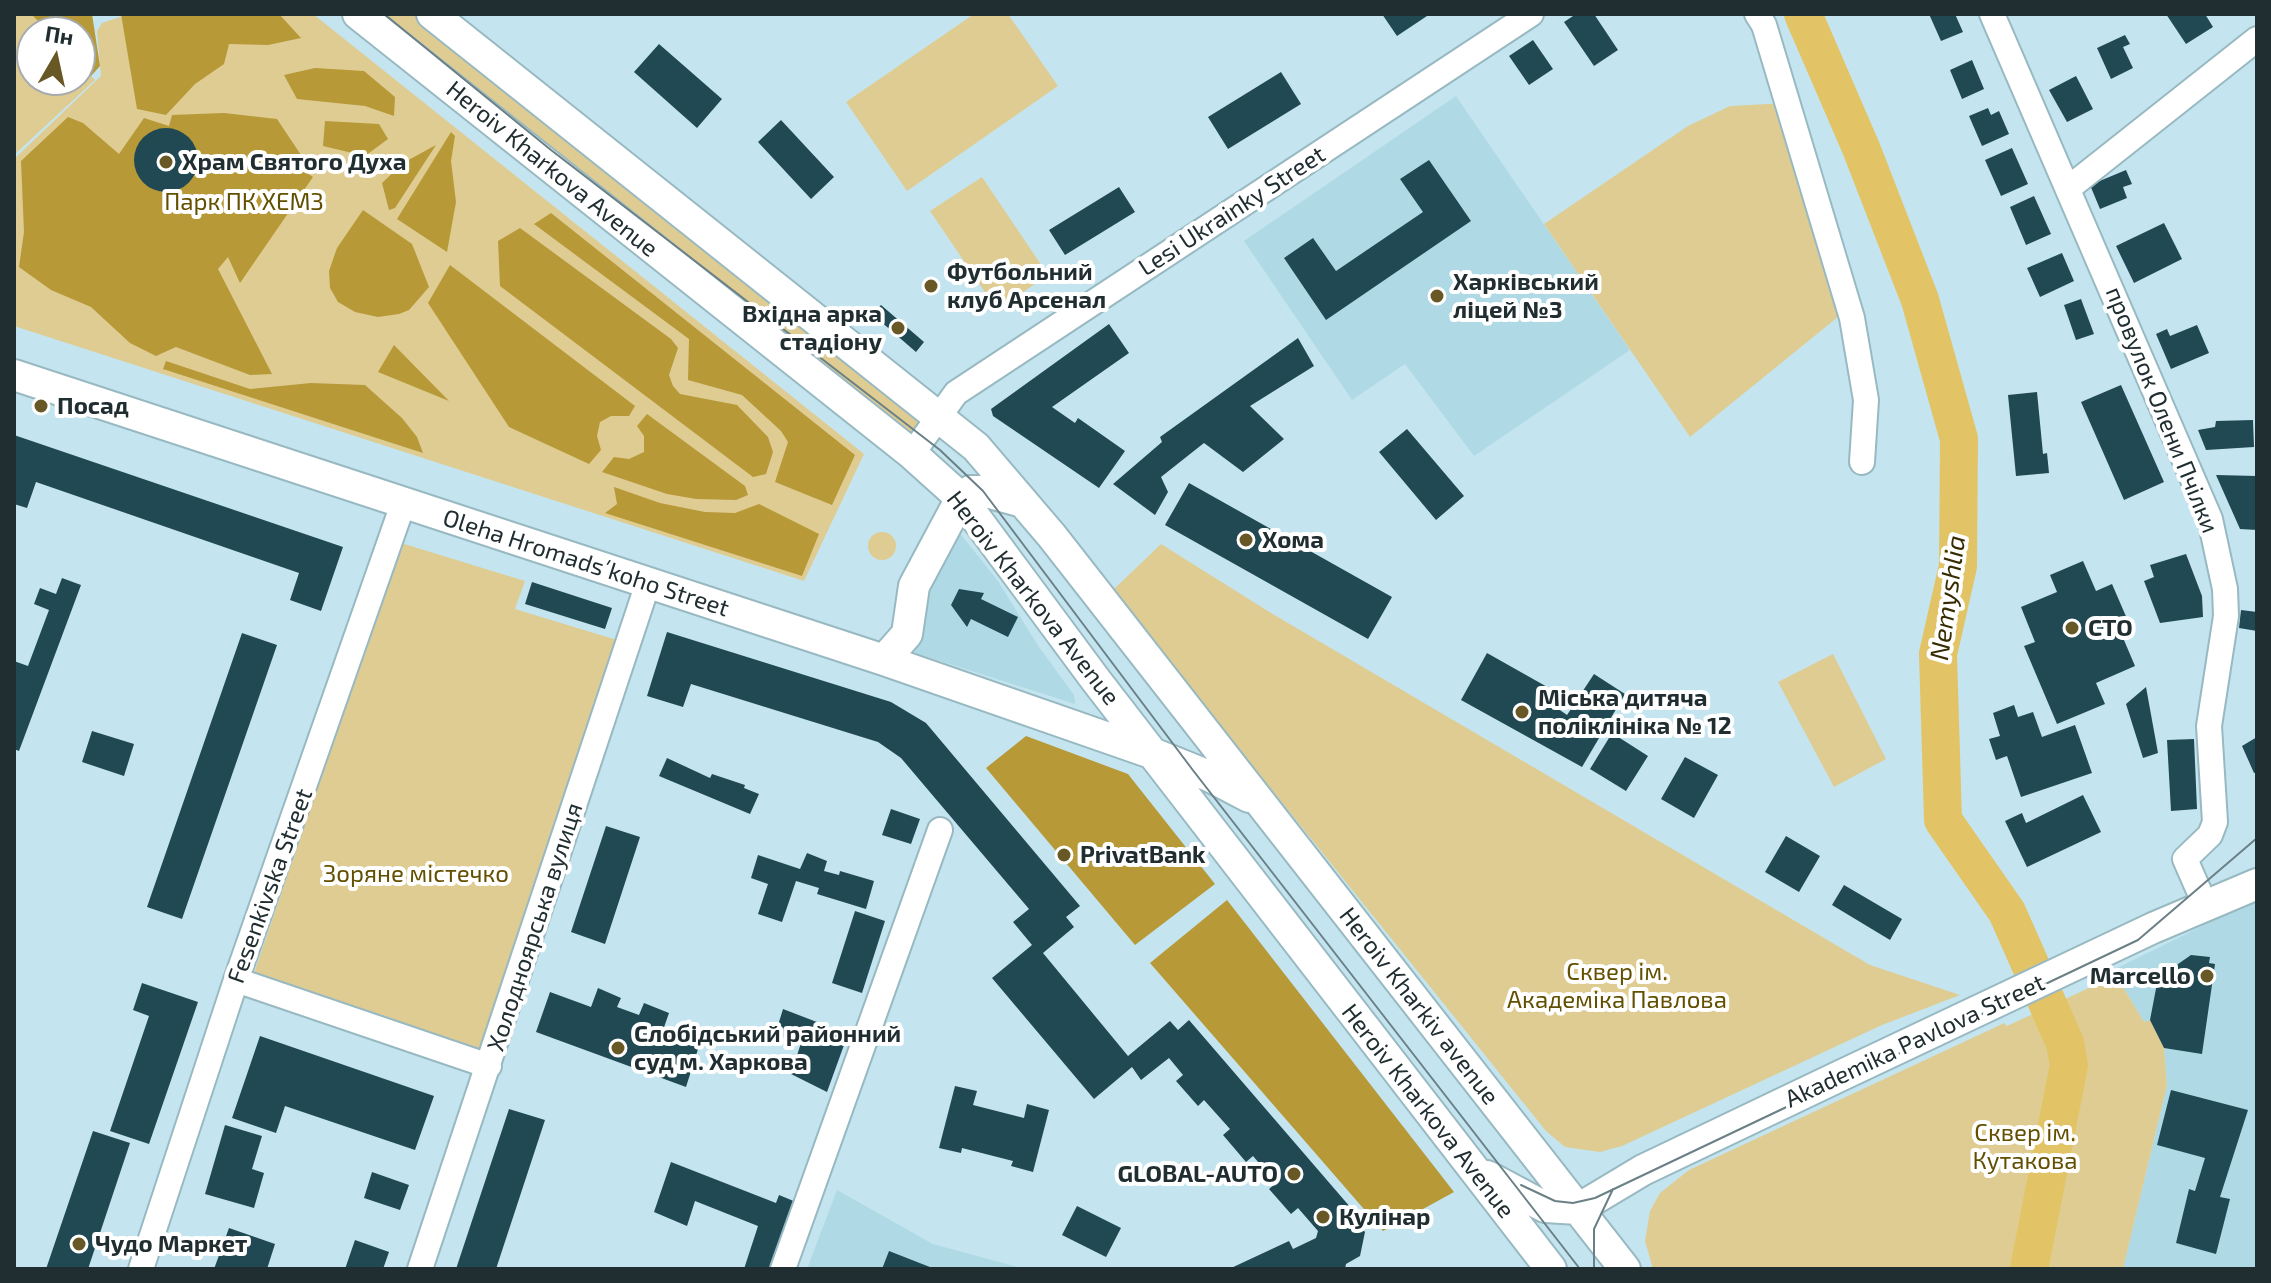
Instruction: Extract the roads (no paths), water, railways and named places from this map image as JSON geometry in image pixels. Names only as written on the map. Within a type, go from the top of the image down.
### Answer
[{"type":"main road","name":"Heroiv Kharkova Avenue","points":[[358,14],[912,454],[961,498],[1095,679],[1157,755],[1465,1162],[1551,1269]]},
{"type":"main road","name":"Heroiv Kharkova Avenue","points":[[432,14],[665,203],[976,447],[1023,502],[1259,803]]},
{"type":"main road","name":"Oleha Hromadsʹkoho Street","points":[[14,375],[884,660],[1157,755],[1209,776],[1259,803]]},
{"type":"main road","points":[[884,660],[907,634],[914,586],[961,498],[970,491],[983,491],[1023,502]]},
{"type":"main road","name":"Heroiv Kharkiv avenue","points":[[1259,803],[1578,1209]]},
{"type":"main road","name":"Akademika Pavlova Street","points":[[1578,1209],[1643,1170],[2080,963],[2257,884]]},
{"type":"main road","points":[[1465,1162],[1529,1201],[1545,1207],[1578,1209],[1625,1269]]},
{"type":"street","name":"Lesi Ukrainky Street","points":[[912,454],[956,393],[1531,14]]},
{"type":"street","points":[[1757,14],[1764,25],[1852,318],[1866,400],[1862,462]]},
{"type":"street","name":"провулок Олени Пчілки","points":[[1992,14],[2070,187],[2210,519],[2221,566],[2226,616],[2209,735],[2215,822],[2210,835],[2185,859],[2206,907]]},
{"type":"street","points":[[2070,187],[2257,39]]},
{"type":"street","name":"Fesenkivska Street","points":[[141,1269],[236,980],[403,504]]},
{"type":"street","name":"Холодноярська вулиця","points":[[420,1269],[648,583]]},
{"type":"street","points":[[783,1269],[940,830]]},
{"type":"street","points":[[236,980],[489,1066]]},
{"type":"waterway","name":"Nemyshlia","points":[[1803,14],[1861,148],[1920,300],[1959,439],[1958,566],[1938,654],[1943,820],[2007,912],[2065,1043],[2069,1065],[2029,1269]]},
{"type":"tram line","points":[[384,14],[551,150],[940,450],[983,491],[1192,769],[1580,1269]]},
{"type":"tram line","points":[[1521,1185],[1555,1201],[1573,1203],[1595,1198],[2138,940],[2257,838]]},
{"type":"tram line","points":[[1594,1269],[1594,1229],[1613,1189]]},
{"type":"place","name":"Храм Святого Духа","points":[[166,162]]},
{"type":"place","name":"Футбольний клуб Арсенал","points":[[931,286]]},
{"type":"place","name":"Харківський ліцей №3","points":[[1437,296]]},
{"type":"place","name":"Вхідна арка стадіону","points":[[898,328]]},
{"type":"place","name":"Посад","points":[[41,406]]},
{"type":"place","name":"Хома","points":[[1246,540]]},
{"type":"place","name":"СТО","points":[[2072,628]]},
{"type":"place","name":"Міська дитяча поліклініка № 12","points":[[1522,712]]},
{"type":"place","name":"PrivatBank","points":[[1064,855]]},
{"type":"place","name":"Marcello","points":[[2207,976]]},
{"type":"place","name":"Слобідський районний суд м. Харкова","points":[[618,1048]]},
{"type":"place","name":"GLOBAL-AUTO","points":[[1294,1174]]},
{"type":"place","name":"Кулінар","points":[[1323,1217]]},
{"type":"place","name":"Чудо Маркет","points":[[79,1244]]},
{"type":"park label","name":"Парк ПК ХЕМЗ","points":[[244,202]]},
{"type":"park label","name":"Зоряне містечко","points":[[416,874]]},
{"type":"park label","name":"Сквер ім. Академіка Павлова","points":[[1617,986]]},
{"type":"park label","name":"Сквер ім. Кутакова","points":[[2025,1147]]}]
